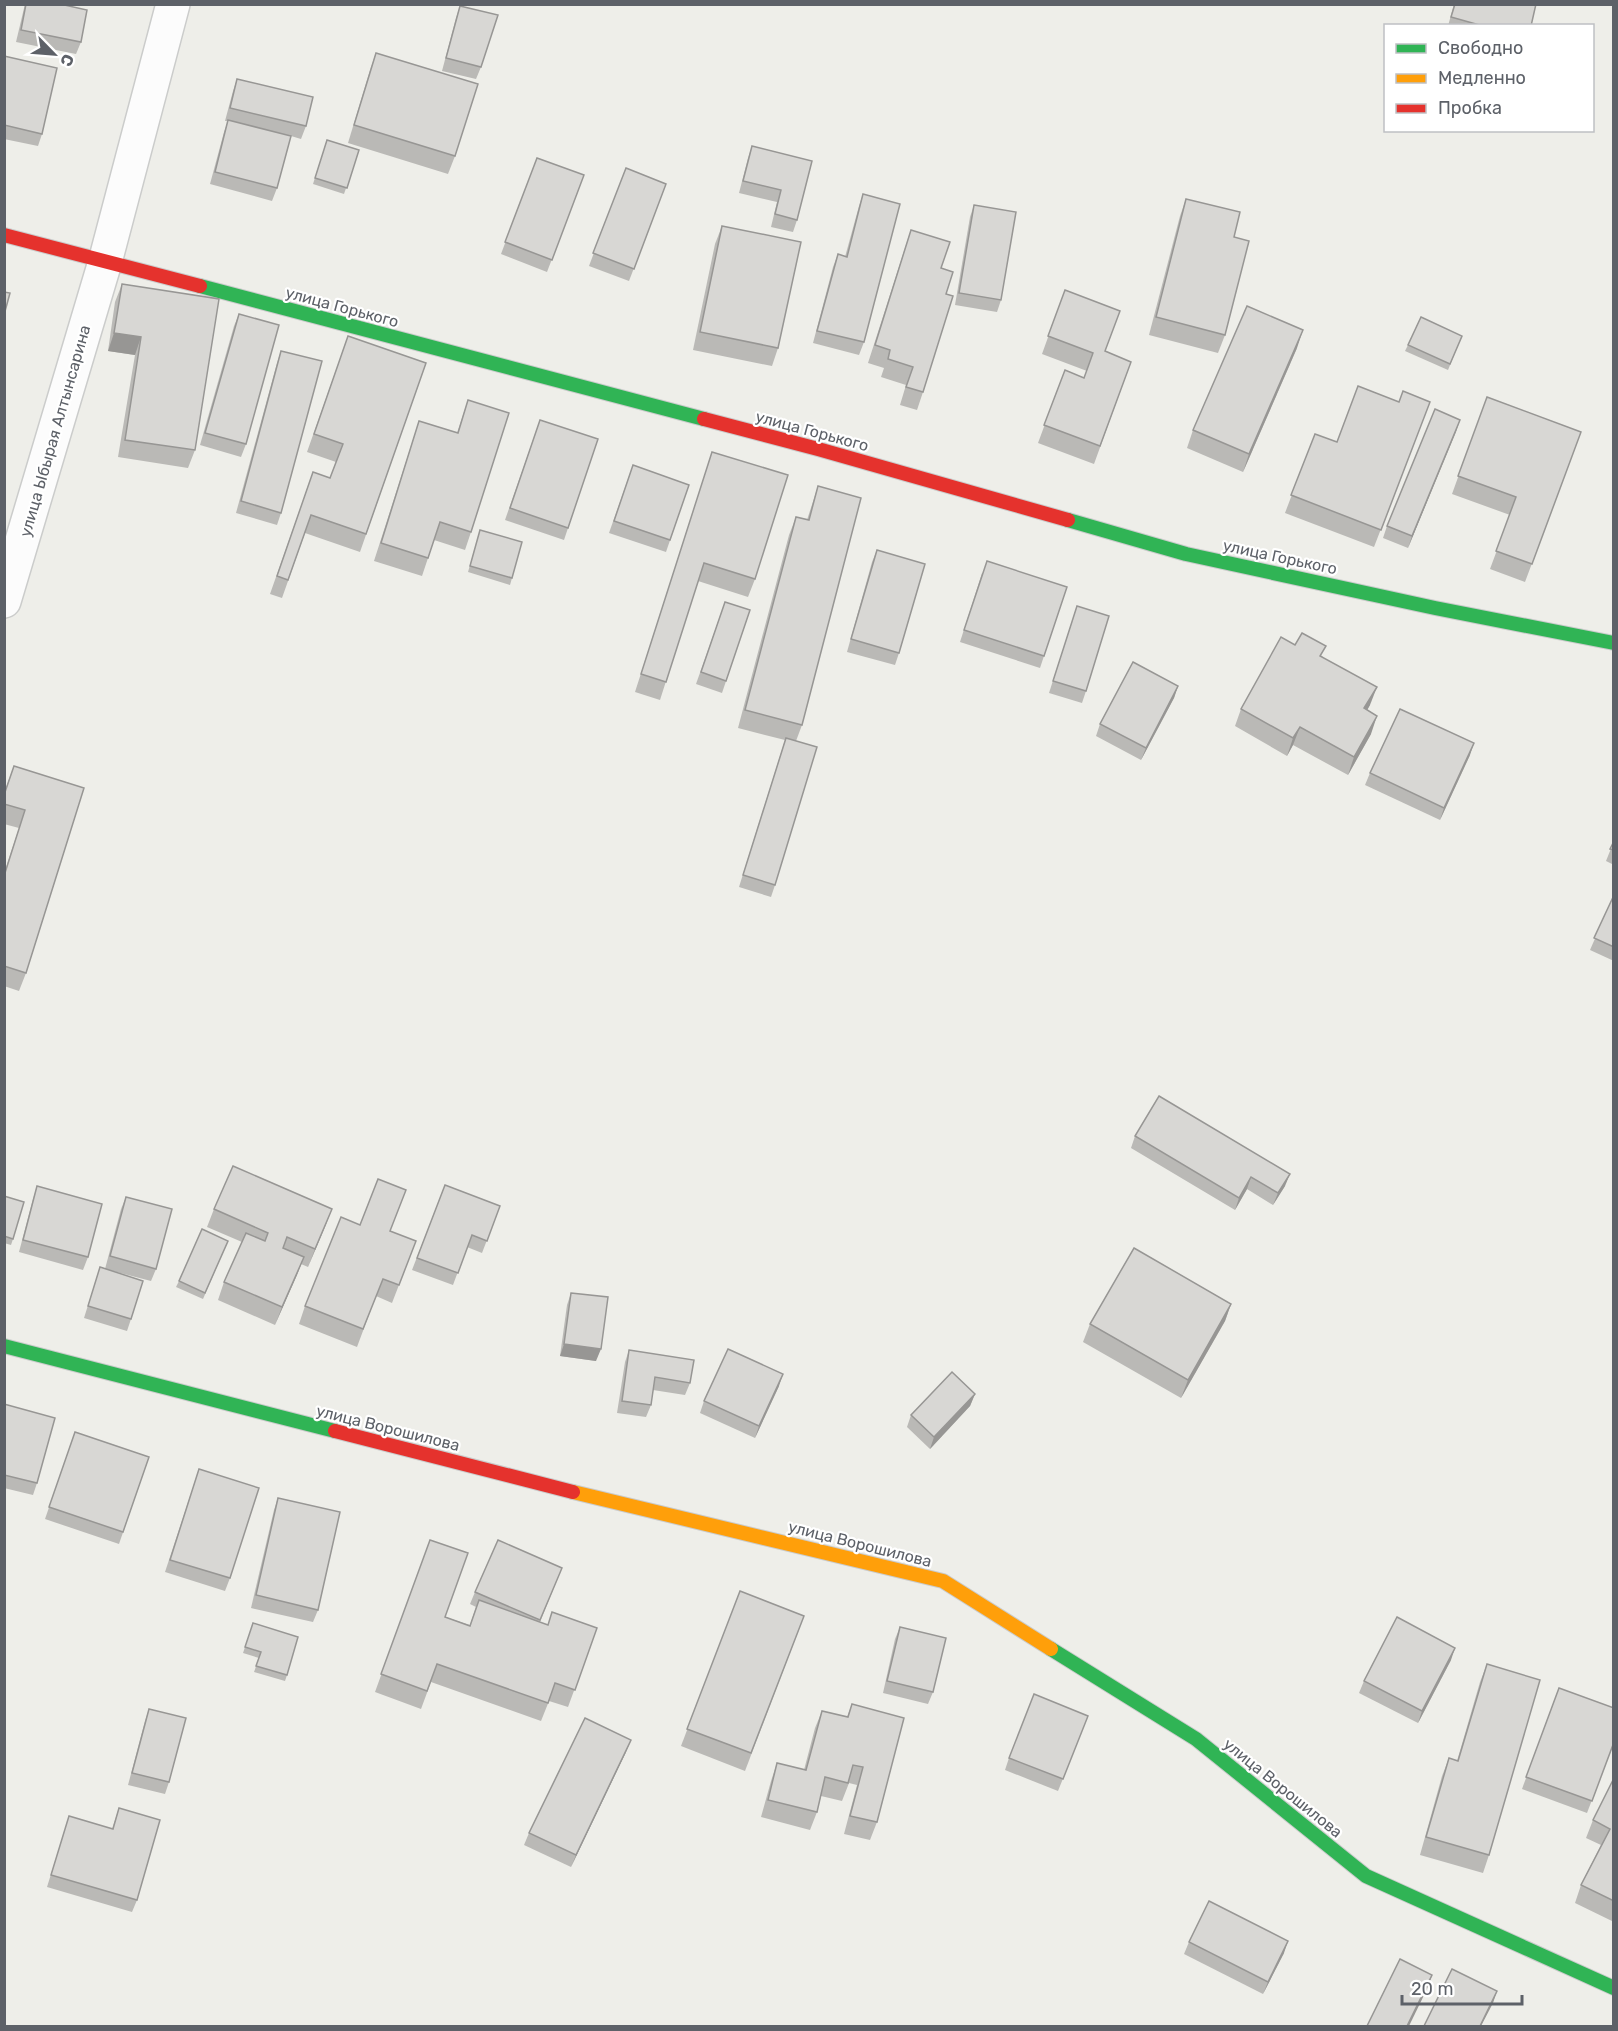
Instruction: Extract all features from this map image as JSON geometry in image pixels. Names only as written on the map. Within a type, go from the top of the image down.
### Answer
[{"type":"street","name":"улица Ыбырая Алтынсарина","points":[[4,601],[105,262],[173,4]]},
{"type":"street","name":"улица Горького","points":[[4,236],[818,449],[1186,554],[1435,608],[1614,643]]},
{"type":"street","name":"улица Ворошилова","points":[[4,1346],[552,1487],[943,1581],[1196,1738],[1366,1876],[1614,1988]]},
{"type":"building","points":[[26,4],[60,4],[87,10],[81,42],[21,30]]},
{"type":"building","points":[[1455,4],[1536,4],[1531,24],[1476,24],[1451,17]]},
{"type":"building","points":[[460,6],[498,15],[481,67],[446,58]]},
{"type":"building","points":[[376,53],[478,84],[455,156],[354,125]]},
{"type":"building","points":[[4,56],[57,68],[42,134],[4,125]]},
{"type":"building","points":[[237,79],[313,97],[306,126],[230,108]]},
{"type":"building","points":[[228,120],[291,136],[277,188],[215,172]]},
{"type":"building","points":[[327,140],[359,150],[347,188],[315,178]]},
{"type":"building","points":[[752,146],[812,161],[797,220],[775,214],[781,190],[743,181]]},
{"type":"building","points":[[537,158],[584,175],[552,260],[505,242]]},
{"type":"building","points":[[626,168],[666,184],[634,269],[593,253]]},
{"type":"building","points":[[863,194],[900,204],[864,342],[817,331],[838,254],[847,257]]},
{"type":"building","points":[[1186,199],[1240,212],[1234,237],[1249,241],[1225,335],[1156,317]]},
{"type":"building","points":[[974,205],[1016,212],[1001,300],[959,293]]},
{"type":"building","points":[[722,226],[801,242],[778,348],[700,332]]},
{"type":"building","points":[[911,230],[950,242],[941,268],[953,272],[946,294],[953,296],[923,392],[906,387],[913,367],[888,359],[890,350],[875,345]]},
{"type":"building","points":[[122,284],[219,299],[195,450],[125,440],[141,337],[114,333]]},
{"type":"building","points":[[1065,290],[1120,311],[1105,351],[1131,362],[1100,446],[1044,425],[1065,370],[1084,378],[1093,353],[1048,336]]},
{"type":"building","points":[[4,292],[10,293],[4,315]]},
{"type":"building","points":[[1247,306],[1303,330],[1249,454],[1193,430]]},
{"type":"building","points":[[239,314],[279,325],[246,444],[205,433]]},
{"type":"building","points":[[1421,317],[1462,336],[1450,364],[1408,345]]},
{"type":"building","points":[[348,336],[426,363],[366,534],[311,515],[288,580],[277,576],[313,472],[330,478],[343,444],[314,434]]},
{"type":"building","points":[[281,351],[322,361],[281,513],[241,501]]},
{"type":"building","points":[[1358,386],[1399,402],[1403,391],[1430,402],[1381,530],[1291,495],[1315,434],[1337,442]]},
{"type":"building","points":[[1487,397],[1581,432],[1532,564],[1496,551],[1516,497],[1458,476]]},
{"type":"building","points":[[468,400],[509,413],[471,532],[440,522],[428,558],[381,543],[419,421],[458,433]]},
{"type":"building","points":[[1435,409],[1460,420],[1412,536],[1387,526]]},
{"type":"building","points":[[540,420],[598,439],[568,528],[510,508]]},
{"type":"building","points":[[712,452],[788,475],[755,579],[704,563],[666,682],[641,674]]},
{"type":"building","points":[[633,465],[689,485],[670,540],[614,521]]},
{"type":"building","points":[[818,486],[861,498],[802,725],[745,710],[796,517],[809,520]]},
{"type":"building","points":[[480,530],[522,542],[512,578],[470,566]]},
{"type":"building","points":[[877,550],[925,564],[899,653],[851,639]]},
{"type":"building","points":[[987,561],[1067,587],[1044,656],[964,630]]},
{"type":"building","points":[[725,602],[750,610],[726,681],[701,672]]},
{"type":"building","points":[[1077,606],[1109,616],[1086,691],[1053,681]]},
{"type":"building","points":[[1302,633],[1326,646],[1320,656],[1377,687],[1364,708],[1377,716],[1354,757],[1300,727],[1293,738],[1241,709],[1281,637],[1295,645]]},
{"type":"building","points":[[1133,662],[1178,686],[1146,748],[1100,724]]},
{"type":"building","points":[[1400,709],[1474,743],[1444,808],[1370,773]]},
{"type":"building","points":[[786,738],[817,747],[775,885],[743,875]]},
{"type":"building","points":[[14,766],[84,788],[26,973],[4,966],[4,876],[25,810],[4,804],[4,795]]},
{"type":"building","points":[[1614,895],[1614,947],[1594,938]]},
{"type":"building","points":[[1159,1096],[1290,1174],[1278,1193],[1251,1177],[1239,1198],[1135,1136]]},
{"type":"building","points":[[233,1166],[332,1209],[315,1249],[287,1237],[283,1248],[304,1257],[282,1307],[224,1282],[246,1233],[265,1241],[268,1233],[214,1209]]},
{"type":"building","points":[[378,1179],[406,1190],[390,1231],[416,1241],[399,1285],[383,1279],[363,1329],[305,1306],[341,1217],[360,1225]]},
{"type":"building","points":[[445,1185],[500,1206],[487,1241],[472,1235],[458,1273],[417,1258]]},
{"type":"building","points":[[37,1186],[102,1204],[88,1257],[23,1240]]},
{"type":"building","points":[[4,1196],[24,1202],[13,1239],[4,1236]]},
{"type":"building","points":[[126,1197],[172,1209],[156,1269],[110,1256]]},
{"type":"building","points":[[202,1229],[228,1241],[205,1293],[179,1281]]},
{"type":"building","points":[[1134,1248],[1231,1304],[1188,1380],[1090,1324]]},
{"type":"building","points":[[100,1267],[143,1281],[131,1319],[88,1306]]},
{"type":"building","points":[[571,1293],[608,1297],[601,1349],[564,1344]]},
{"type":"building","points":[[728,1349],[783,1374],[759,1426],[704,1401]]},
{"type":"building","points":[[629,1350],[694,1360],[690,1383],[655,1377],[651,1405],[622,1401]]},
{"type":"building","points":[[952,1372],[975,1394],[934,1437],[911,1415]]},
{"type":"building","points":[[4,1404],[55,1418],[37,1483],[4,1475]]},
{"type":"building","points":[[75,1432],[149,1457],[123,1532],[49,1507]]},
{"type":"building","points":[[199,1469],[259,1488],[230,1578],[170,1560]]},
{"type":"building","points":[[278,1498],[340,1512],[318,1610],[256,1595]]},
{"type":"building","points":[[430,1540],[468,1553],[445,1617],[470,1626],[479,1600],[548,1625],[552,1612],[597,1628],[575,1690],[555,1683],[548,1703],[437,1664],[427,1691],[381,1674]]},
{"type":"building","points":[[498,1540],[562,1568],[540,1620],[475,1592]]},
{"type":"building","points":[[740,1591],[804,1616],[751,1753],[687,1729]]},
{"type":"building","points":[[1397,1617],[1455,1648],[1422,1711],[1364,1681]]},
{"type":"building","points":[[253,1623],[298,1637],[287,1675],[256,1666],[261,1652],[245,1647]]},
{"type":"building","points":[[900,1627],[946,1638],[933,1692],[887,1681]]},
{"type":"building","points":[[1487,1664],[1540,1680],[1489,1855],[1426,1837],[1449,1758],[1458,1761]]},
{"type":"building","points":[[1559,1688],[1614,1708],[1614,1742],[1592,1801],[1526,1777]]},
{"type":"building","points":[[1034,1694],[1088,1716],[1063,1779],[1009,1758]]},
{"type":"building","points":[[852,1704],[904,1718],[877,1822],[850,1816],[863,1767],[853,1765],[848,1783],[825,1777],[817,1812],[768,1800],[777,1763],[806,1770],[822,1711],[848,1717]]},
{"type":"building","points":[[149,1709],[186,1718],[169,1782],[132,1773]]},
{"type":"building","points":[[585,1718],[631,1740],[576,1855],[529,1833]]},
{"type":"building","points":[[1614,1778],[1614,1901],[1581,1885],[1610,1829],[1593,1820]]},
{"type":"building","points":[[119,1808],[160,1820],[137,1900],[51,1875],[69,1816],[113,1829]]},
{"type":"building","points":[[1209,1901],[1288,1941],[1268,1982],[1189,1942]]},
{"type":"building","points":[[1400,1959],[1432,1975],[1407,2026],[1367,2026]]},
{"type":"building","points":[[1452,1969],[1497,1991],[1480,2026],[1424,2026]]},
{"type":"traffic: fast","points":[[200,286],[704,419]]},
{"type":"traffic: fast","points":[[1068,520],[1186,554],[1435,608],[1614,643]]},
{"type":"traffic: fast","points":[[4,1346],[335,1431]]},
{"type":"traffic: fast","points":[[1051,1649],[1196,1739],[1366,1876],[1614,1988]]},
{"type":"traffic: slow","points":[[573,1492],[943,1581],[1051,1649]]},
{"type":"traffic: jam","points":[[4,235],[200,286]]},
{"type":"traffic: jam","points":[[704,419],[1068,520]]},
{"type":"traffic: jam","points":[[335,1431],[573,1492]]}]
